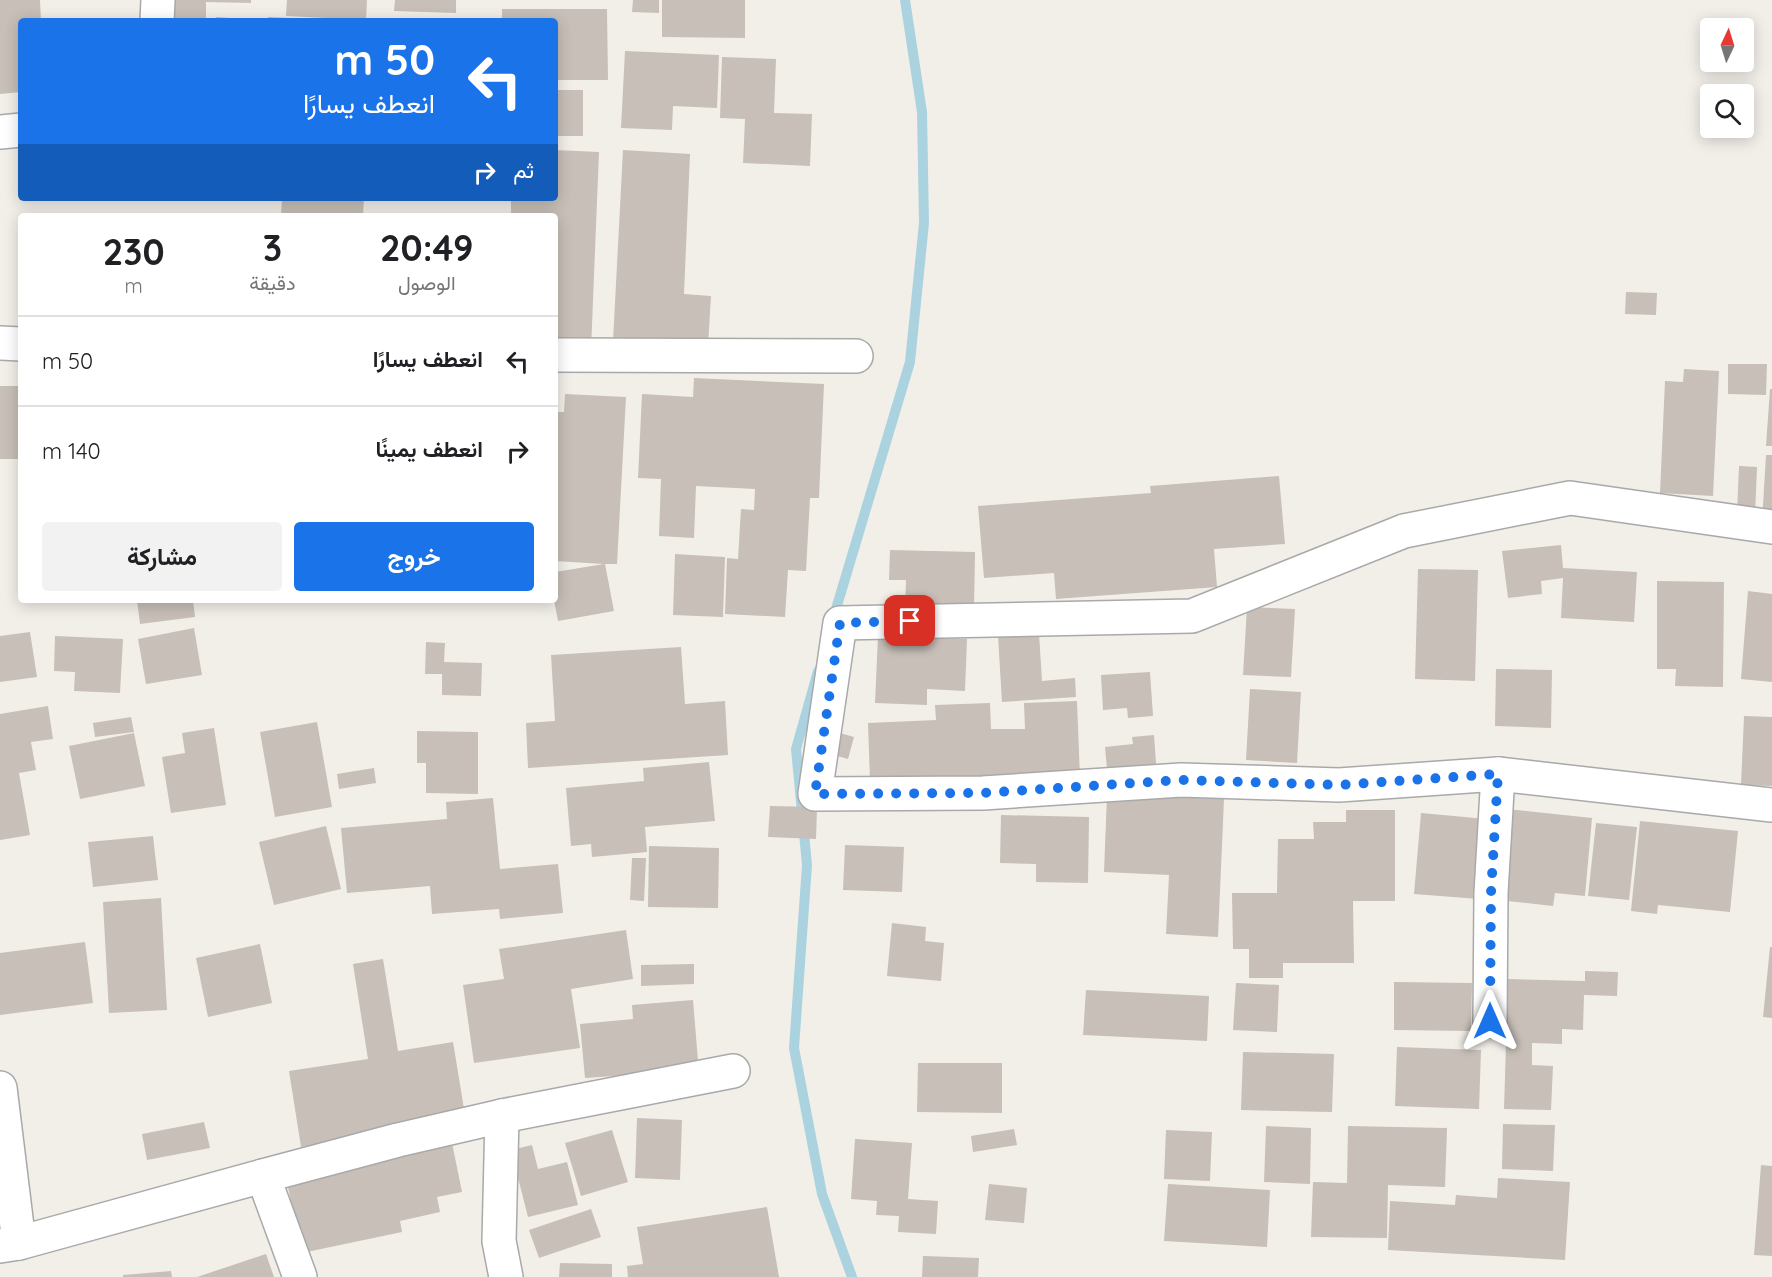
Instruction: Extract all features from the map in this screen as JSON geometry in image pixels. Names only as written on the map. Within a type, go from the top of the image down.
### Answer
[{"type":"street","points":[[157,18],[158,0]]},
{"type":"street","points":[[0,132],[18,130]]},
{"type":"street","points":[[0,343],[18,344]]},
{"type":"street","points":[[558,355],[856,356]]},
{"type":"street","points":[[1772,527],[1570,498],[1404,531],[1192,616],[840,623],[815,794],[983,793],[1181,780],[1340,785],[1498,774],[1772,805]]},
{"type":"street","points":[[1490,1021],[1491,893],[1498,774]]},
{"type":"street","points":[[0,1088],[9,1244],[263,1176],[502,1116],[733,1071]]},
{"type":"street","points":[[502,1116],[499,1241],[506,1277]]},
{"type":"street","points":[[263,1176],[300,1277]]},
{"type":"building","points":[[0,0],[40,0],[41,18],[18,18],[18,92],[0,94]]},
{"type":"building","points":[[171,0],[251,0],[251,3],[206,2],[206,18],[171,18]]},
{"type":"building","points":[[287,0],[367,0],[366,18],[286,16]]},
{"type":"building","points":[[395,0],[456,0],[456,13],[394,11]]},
{"type":"building","points":[[633,0],[659,0],[659,13],[632,12]]},
{"type":"building","points":[[662,0],[745,0],[745,38],[662,37]]},
{"type":"building","points":[[502,9],[607,9],[608,80],[558,80],[558,18],[502,18]]},
{"type":"building","points":[[625,51],[719,55],[717,108],[673,106],[672,130],[621,128]]},
{"type":"building","points":[[722,57],[776,59],[774,113],[812,114],[810,166],[743,163],[745,119],[720,118]]},
{"type":"building","points":[[558,90],[583,90],[583,136],[558,136]]},
{"type":"building","points":[[558,150],[599,152],[591,350],[558,349],[558,213],[511,213],[511,201],[558,201]]},
{"type":"building","points":[[623,150],[690,154],[684,294],[711,296],[708,346],[613,341]]},
{"type":"building","points":[[282,201],[364,201],[363,213],[281,213]]},
{"type":"building","points":[[1626,292],[1657,293],[1656,315],[1625,314]]},
{"type":"building","points":[[1728,364],[1767,364],[1766,395],[1728,394]]},
{"type":"building","points":[[1684,369],[1719,371],[1713,496],[1660,493],[1665,381],[1683,382]]},
{"type":"building","points":[[694,378],[824,384],[819,498],[810,498],[806,571],[788,570],[785,617],[725,614],[727,558],[738,559],[741,509],[754,510],[755,489],[696,486],[694,538],[659,536],[661,479],[638,478],[642,394],[693,397]]},
{"type":"building","points":[[0,386],[18,386],[18,459],[0,459]]},
{"type":"building","points":[[1770,389],[1772,389],[1772,446],[1766,446]]},
{"type":"building","points":[[565,394],[626,397],[617,564],[605,564],[614,611],[558,621],[555,603],[558,603],[558,572],[604,564],[558,561],[558,412],[564,412]]},
{"type":"building","points":[[1766,455],[1772,455],[1772,523],[1762,522]]},
{"type":"building","points":[[1739,466],[1757,467],[1755,515],[1737,513]]},
{"type":"building","points":[[1279,476],[1285,544],[1214,549],[1217,587],[1056,599],[1054,573],[984,578],[978,506],[1151,493],[1150,486]]},
{"type":"building","points":[[1561,545],[1563,568],[1637,572],[1634,622],[1561,618],[1563,578],[1541,581],[1542,594],[1508,598],[1502,551]]},
{"type":"building","points":[[890,550],[975,552],[974,609],[905,608],[906,580],[889,580]]},
{"type":"building","points":[[675,554],[725,557],[723,617],[673,615]]},
{"type":"building","points":[[1418,569],[1478,570],[1475,681],[1415,679]]},
{"type":"building","points":[[1657,581],[1724,582],[1723,687],[1675,686],[1676,669],[1657,669]]},
{"type":"building","points":[[1748,591],[1772,594],[1772,682],[1741,679]]},
{"type":"building","points":[[137,603],[193,603],[195,617],[140,624]]},
{"type":"building","points":[[1247,607],[1295,609],[1291,677],[1243,675]]},
{"type":"building","points":[[194,628],[202,675],[146,684],[138,639]]},
{"type":"building","points":[[30,632],[37,677],[0,682],[0,636]]},
{"type":"building","points":[[1039,633],[1042,681],[1075,678],[1076,697],[1002,702],[998,636]]},
{"type":"building","points":[[55,636],[123,639],[120,693],[74,691],[75,672],[54,671]]},
{"type":"building","points":[[878,636],[967,639],[965,691],[927,689],[927,705],[875,703]]},
{"type":"building","points":[[426,642],[445,643],[444,662],[482,663],[481,696],[442,695],[442,674],[425,674]]},
{"type":"building","points":[[681,647],[685,704],[725,701],[728,755],[528,768],[526,723],[555,721],[551,655]]},
{"type":"building","points":[[1496,669],[1552,670],[1551,728],[1495,726]]},
{"type":"building","points":[[1150,672],[1153,716],[1128,718],[1127,708],[1103,710],[1101,675]]},
{"type":"building","points":[[1250,689],[1301,692],[1297,763],[1246,760]]},
{"type":"building","points":[[1077,701],[1080,778],[870,782],[868,723],[936,720],[935,705],[990,703],[991,729],[1025,729],[1024,703]]},
{"type":"building","points":[[48,706],[53,739],[31,742],[36,770],[19,773],[30,835],[0,840],[0,714]]},
{"type":"building","points":[[1744,716],[1772,717],[1772,786],[1741,785]]},
{"type":"building","points":[[131,717],[134,732],[95,737],[93,723]]},
{"type":"building","points":[[317,722],[332,807],[275,817],[260,732]]},
{"type":"building","points":[[214,728],[226,805],[171,813],[162,757],[185,753],[182,733]]},
{"type":"building","points":[[417,731],[478,732],[478,794],[426,793],[426,763],[417,763]]},
{"type":"building","points":[[134,733],[145,786],[80,799],[69,746]]},
{"type":"building","points":[[840,733],[854,737],[848,759],[834,755]]},
{"type":"building","points":[[1154,735],[1157,776],[1108,780],[1105,747],[1133,744],[1132,737]]},
{"type":"building","points":[[709,762],[715,821],[645,827],[647,852],[592,857],[591,844],[571,846],[566,788],[644,781],[643,768]]},
{"type":"building","points":[[374,768],[376,783],[339,789],[337,774]]},
{"type":"building","points":[[1107,795],[1224,799],[1218,937],[1166,934],[1169,875],[1104,872]]},
{"type":"building","points":[[493,798],[500,869],[558,864],[563,913],[500,919],[499,909],[432,914],[430,886],[347,893],[341,828],[447,819],[446,802]]},
{"type":"building","points":[[770,806],[817,807],[816,839],[768,837]]},
{"type":"building","points":[[1507,809],[1592,818],[1585,896],[1555,893],[1553,906],[1498,900]]},
{"type":"building","points":[[1346,810],[1395,810],[1395,901],[1353,901],[1354,963],[1283,963],[1283,978],[1249,978],[1249,949],[1233,949],[1232,893],[1277,893],[1278,839],[1314,839],[1313,822],[1346,822]]},
{"type":"building","points":[[1421,813],[1486,819],[1479,899],[1414,894]]},
{"type":"building","points":[[1001,815],[1089,817],[1088,883],[1036,882],[1036,864],[1000,863]]},
{"type":"building","points":[[1640,821],[1738,831],[1730,912],[1658,905],[1657,914],[1631,911]]},
{"type":"building","points":[[1596,823],[1637,827],[1629,900],[1588,896]]},
{"type":"building","points":[[326,826],[341,889],[274,905],[259,842]]},
{"type":"building","points":[[153,836],[158,880],[93,887],[88,842]]},
{"type":"building","points":[[845,845],[904,847],[902,892],[843,890]]},
{"type":"building","points":[[649,846],[719,848],[718,908],[648,907]]},
{"type":"building","points":[[632,858],[646,858],[644,901],[630,900]]},
{"type":"building","points":[[161,898],[167,1010],[109,1013],[103,902]]},
{"type":"building","points":[[892,923],[926,927],[925,941],[944,943],[941,981],[887,976]]},
{"type":"building","points":[[626,930],[633,979],[571,989],[580,1048],[474,1063],[463,985],[504,979],[499,949]]},
{"type":"building","points":[[85,942],[93,1003],[0,1015],[0,953]]},
{"type":"building","points":[[260,944],[272,1003],[208,1017],[196,958]]},
{"type":"building","points":[[1770,947],[1772,947],[1772,1018],[1763,1017]]},
{"type":"building","points":[[383,959],[398,1051],[453,1042],[466,1121],[301,1147],[289,1071],[368,1059],[353,964]]},
{"type":"building","points":[[694,964],[694,984],[641,986],[641,965]]},
{"type":"building","points":[[1585,971],[1618,972],[1617,996],[1584,995],[1583,1030],[1562,1029],[1562,1044],[1532,1043],[1532,1065],[1553,1066],[1551,1110],[1504,1109],[1508,979],[1585,981]]},
{"type":"building","points":[[1394,982],[1472,983],[1471,1031],[1394,1030]]},
{"type":"building","points":[[1236,983],[1279,985],[1277,1032],[1233,1030]]},
{"type":"building","points":[[1086,990],[1209,996],[1207,1041],[1083,1035]]},
{"type":"building","points":[[693,1000],[699,1073],[585,1078],[580,1024],[633,1019],[632,1005]]},
{"type":"building","points":[[1397,1047],[1481,1050],[1479,1109],[1395,1106]]},
{"type":"building","points":[[1243,1052],[1334,1054],[1332,1112],[1241,1110]]},
{"type":"building","points":[[918,1063],[1002,1063],[1002,1113],[917,1112]]},
{"type":"building","points":[[637,1118],[682,1120],[680,1180],[635,1178]]},
{"type":"building","points":[[204,1122],[210,1148],[147,1160],[142,1134]]},
{"type":"building","points":[[1503,1124],[1555,1125],[1553,1171],[1502,1169]]},
{"type":"building","points":[[1266,1126],[1311,1128],[1310,1184],[1264,1182]]},
{"type":"building","points":[[1348,1126],[1447,1128],[1445,1187],[1388,1185],[1387,1238],[1311,1237],[1313,1182],[1347,1183]]},
{"type":"building","points":[[1014,1129],[1017,1145],[973,1152],[971,1136]]},
{"type":"building","points":[[612,1130],[628,1182],[581,1196],[565,1143]]},
{"type":"building","points":[[1166,1130],[1212,1132],[1210,1181],[1164,1179]]},
{"type":"building","points":[[855,1139],[912,1143],[908,1199],[938,1201],[936,1234],[898,1232],[899,1216],[876,1215],[877,1201],[851,1199]]},
{"type":"building","points":[[452,1143],[462,1192],[437,1197],[440,1212],[400,1221],[402,1232],[302,1253],[286,1178]]},
{"type":"building","points":[[532,1145],[538,1169],[567,1162],[578,1205],[528,1217],[511,1150]]},
{"type":"building","points":[[1761,1165],[1772,1166],[1772,1256],[1754,1255]]},
{"type":"building","points":[[1498,1178],[1570,1182],[1565,1260],[1388,1250],[1390,1201],[1455,1205],[1456,1195],[1497,1198]]},
{"type":"building","points":[[989,1184],[1027,1188],[1024,1223],[985,1220]]},
{"type":"building","points":[[1168,1184],[1270,1190],[1267,1247],[1164,1241]]},
{"type":"building","points":[[767,1207],[779,1277],[628,1277],[627,1266],[643,1264],[637,1227]]},
{"type":"building","points":[[591,1209],[601,1237],[539,1258],[529,1230]]},
{"type":"building","points":[[266,1254],[274,1277],[197,1277]]},
{"type":"building","points":[[923,1256],[979,1258],[978,1277],[922,1277]]},
{"type":"building","points":[[560,1263],[612,1264],[612,1277],[559,1277]]},
{"type":"building","points":[[171,1271],[172,1277],[123,1277],[123,1275]]},
{"type":"waterway","points":[[833,619],[910,362],[924,223],[922,112],[905,0]]},
{"type":"waterway","points":[[818,671],[796,749],[807,865],[794,1048],[822,1194],[852,1277]]},
{"type":"route","points":[[910,621],[840,623],[815,794],[983,793],[1181,780],[1340,785],[1498,774],[1491,893],[1490,1021]]}]
